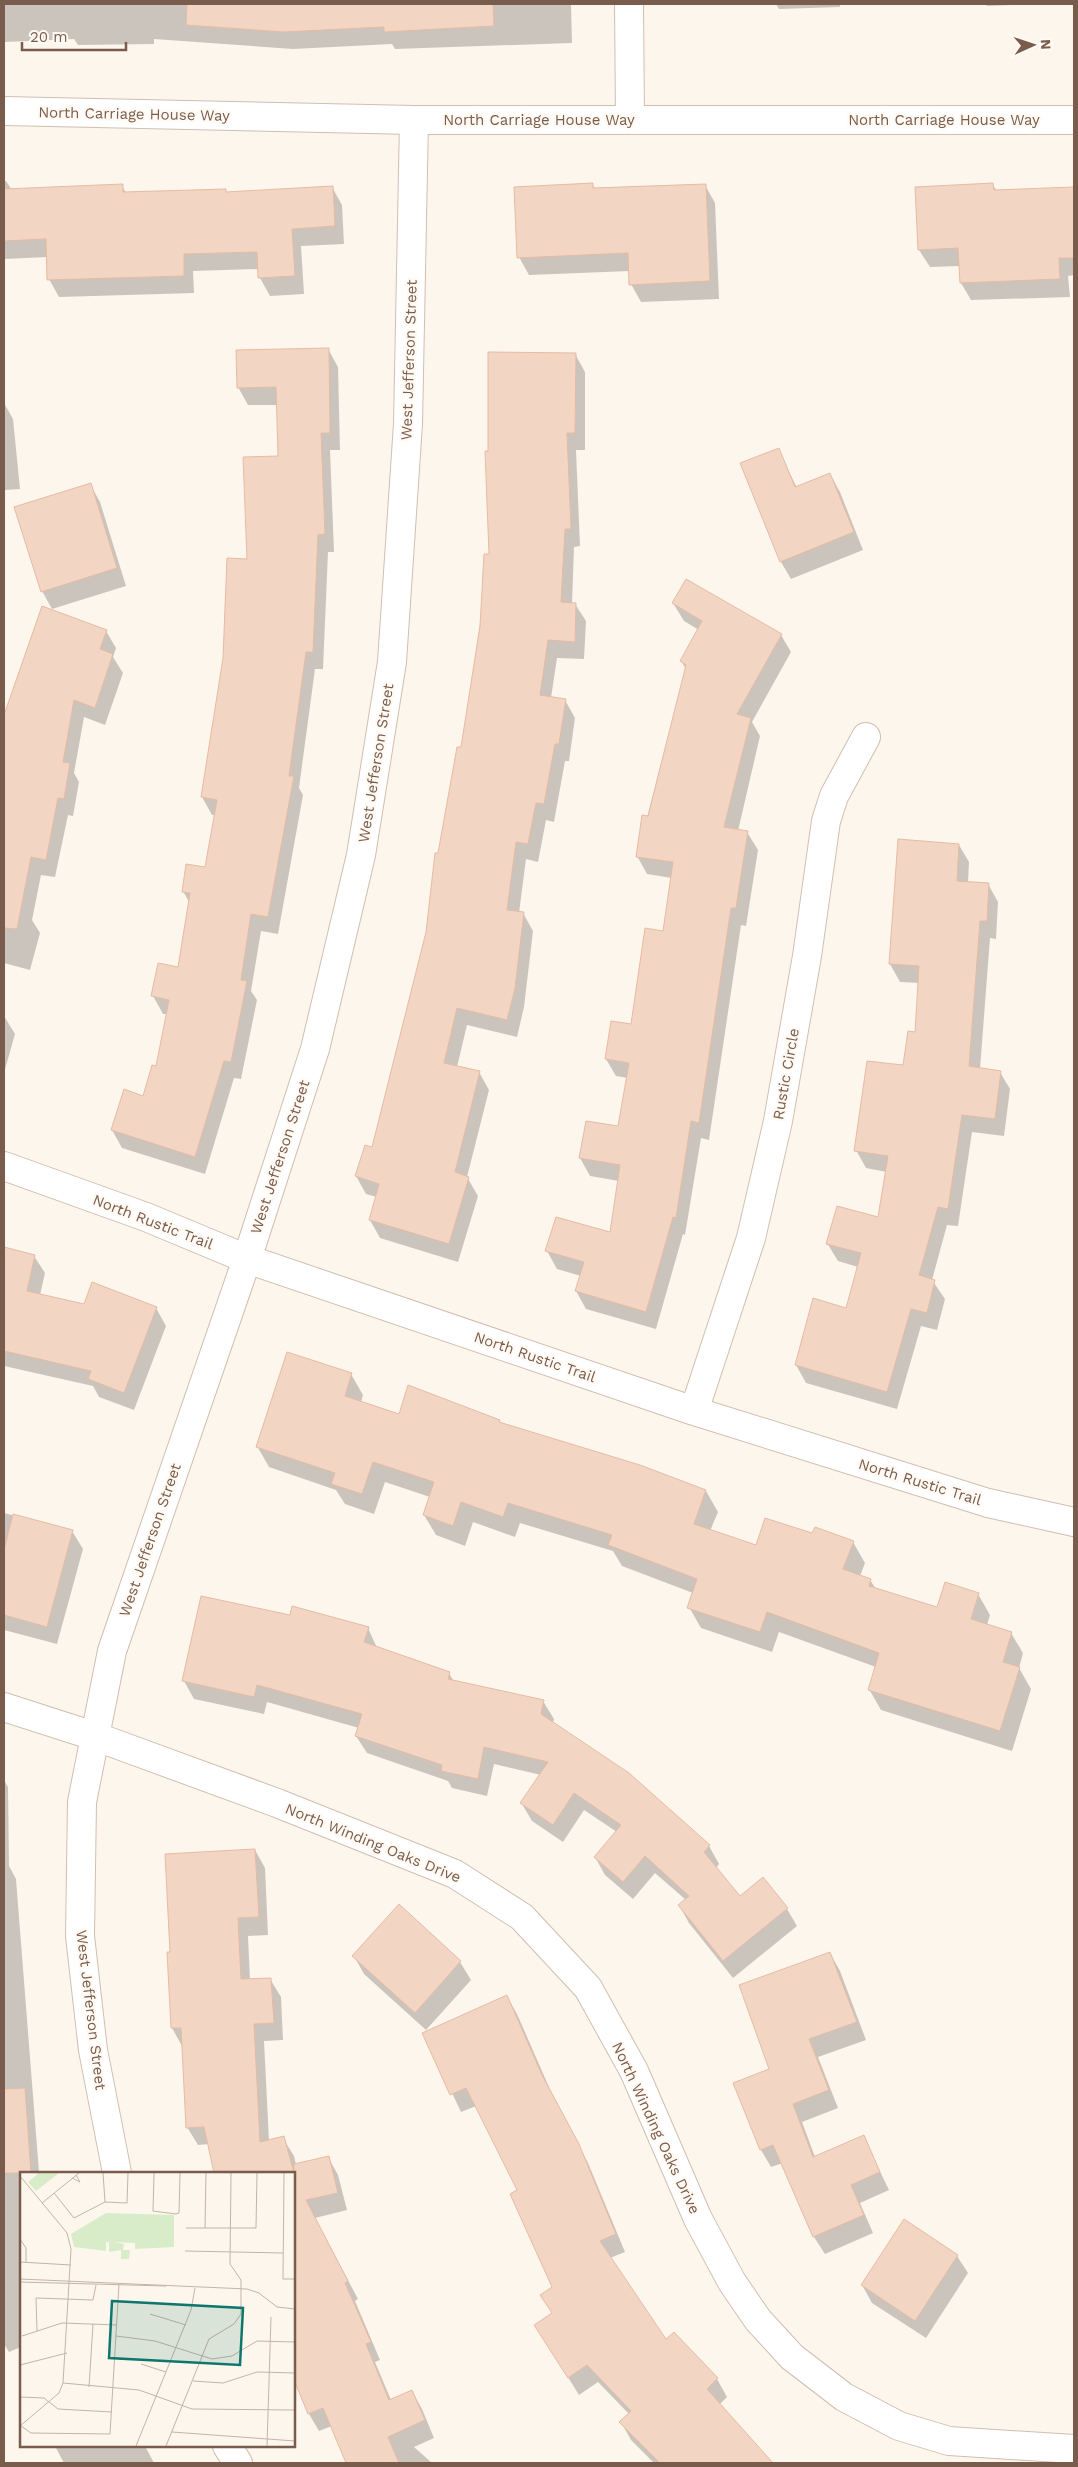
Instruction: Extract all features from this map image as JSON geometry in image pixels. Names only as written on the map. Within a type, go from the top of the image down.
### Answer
[{"type":"street","points":[[629,4],[630,120]]},
{"type":"street","name":"North Carriage House Way","points":[[4,111],[414,120],[1074,120]]},
{"type":"street","name":"West Jefferson Street","points":[[117,2172],[93,2050],[80,1936],[82,1802],[94,1736],[115,1643],[247,1259],[317,1039],[361,855],[392,662],[408,424],[414,120]]},
{"type":"street","name":"Rustic Circle","points":[[694,1412],[751,1238],[778,1121],[807,956],[826,822],[834,796],[866,737]]},
{"type":"street","name":"North Rustic Trail","points":[[4,1166],[146,1217],[247,1259],[694,1412],[988,1503],[1074,1522]]},
{"type":"street","name":"North Winding Oaks Drive","points":[[4,1707],[94,1736],[277,1803],[454,1874],[522,1916],[588,1988],[634,2071],[698,2219],[732,2282],[758,2320],[792,2357],[844,2397],[899,2426],[948,2442],[1074,2449]]},
{"type":"street","points":[[228,2447],[238,2463]]},
{"type":"building","points":[[187,4],[493,4],[494,26],[384,32],[384,27],[283,32],[186,25]]},
{"type":"building","points":[[593,183],[593,188],[706,184],[710,281],[629,285],[628,253],[517,258],[514,187]]},
{"type":"building","points":[[993,183],[994,190],[1074,187],[1074,258],[1059,258],[1060,279],[960,283],[958,248],[918,250],[915,187]]},
{"type":"building","points":[[123,184],[123,192],[226,189],[226,192],[333,186],[335,226],[292,229],[295,276],[258,278],[257,252],[184,254],[184,276],[47,280],[46,239],[4,241],[4,189]]},
{"type":"building","points":[[329,348],[330,433],[321,433],[325,534],[318,535],[313,652],[306,652],[289,776],[294,776],[268,917],[251,914],[241,980],[247,981],[231,1062],[224,1061],[195,1157],[111,1130],[124,1089],[143,1096],[152,1065],[156,1066],[169,1000],[151,996],[158,963],[178,967],[190,893],[182,892],[186,864],[205,867],[217,800],[201,797],[223,658],[227,558],[247,559],[243,457],[278,456],[276,387],[237,388],[236,350]]},
{"type":"building","points":[[488,352],[576,353],[575,433],[567,433],[571,529],[565,529],[561,602],[576,603],[575,642],[548,640],[540,695],[566,699],[559,744],[555,744],[544,804],[536,803],[528,844],[516,842],[507,910],[524,912],[515,988],[507,1020],[457,1008],[444,1063],[480,1071],[455,1172],[469,1177],[449,1244],[369,1220],[379,1184],[355,1176],[365,1145],[372,1147],[426,932],[435,853],[438,853],[457,747],[461,747],[480,626],[484,554],[489,554],[485,451],[488,451]]},
{"type":"building","points":[[779,448],[795,487],[830,473],[854,532],[780,562],[740,463]]},
{"type":"building","points":[[91,483],[117,568],[41,592],[14,507]]},
{"type":"building","points":[[686,579],[782,634],[737,714],[751,718],[724,827],[748,831],[736,908],[731,908],[699,1123],[691,1121],[676,1218],[673,1217],[646,1312],[575,1291],[584,1262],[545,1251],[556,1217],[610,1232],[620,1165],[579,1158],[586,1121],[618,1126],[629,1063],[605,1059],[611,1021],[631,1024],[645,928],[663,931],[673,862],[636,857],[642,815],[648,816],[686,665],[680,661],[702,621],[672,603]]},
{"type":"building","points":[[42,606],[107,630],[100,649],[113,654],[95,708],[74,700],[63,762],[70,763],[64,799],[58,798],[46,860],[31,857],[17,929],[4,928],[4,715]]},
{"type":"building","points":[[898,839],[959,844],[957,881],[989,883],[987,921],[980,921],[969,1066],[1001,1071],[995,1119],[962,1115],[948,1209],[938,1207],[919,1275],[935,1280],[927,1313],[911,1309],[887,1392],[795,1365],[813,1298],[846,1308],[861,1253],[826,1244],[837,1206],[878,1217],[888,1156],[854,1151],[867,1061],[903,1065],[908,1031],[915,1032],[919,966],[889,964]]},
{"type":"building","points":[[4,1247],[35,1255],[27,1291],[84,1304],[92,1282],[157,1307],[124,1393],[88,1379],[91,1371],[4,1351]]},
{"type":"building","points":[[287,1352],[352,1373],[345,1396],[399,1414],[408,1385],[500,1420],[499,1422],[640,1465],[706,1490],[694,1524],[756,1545],[765,1518],[812,1533],[815,1527],[854,1541],[843,1569],[871,1579],[869,1586],[937,1607],[945,1582],[979,1593],[971,1619],[1012,1632],[1003,1662],[1020,1667],[1000,1731],[868,1690],[879,1653],[767,1612],[760,1632],[687,1608],[697,1579],[608,1545],[612,1535],[508,1503],[503,1517],[461,1502],[453,1526],[423,1515],[434,1482],[373,1462],[362,1494],[331,1484],[335,1473],[256,1447]]},
{"type":"building","points":[[13,1514],[73,1530],[47,1627],[4,1615],[4,1550]]},
{"type":"building","points":[[201,1596],[290,1615],[292,1606],[369,1627],[364,1642],[450,1672],[448,1679],[544,1700],[541,1714],[629,1773],[710,1845],[704,1852],[740,1896],[763,1877],[788,1908],[723,1961],[678,1905],[689,1896],[645,1856],[623,1882],[594,1857],[621,1825],[574,1793],[553,1825],[520,1803],[548,1762],[484,1747],[478,1779],[441,1771],[442,1765],[355,1736],[362,1714],[257,1685],[254,1697],[182,1681]]},
{"type":"building","points":[[255,1849],[259,1917],[238,1918],[241,1979],[271,1978],[274,2023],[254,2024],[260,2142],[284,2136],[294,2172],[214,2172],[204,2127],[186,2128],[181,2028],[171,2028],[167,1952],[170,1952],[165,1854]]},
{"type":"building","points":[[399,1904],[461,1961],[415,2013],[352,1956]]},
{"type":"building","points":[[830,1952],[857,2022],[809,2039],[829,2090],[793,2104],[813,2157],[864,2135],[880,2172],[851,2185],[864,2215],[813,2237],[773,2145],[760,2150],[733,2083],[769,2069],[739,1985]]},
{"type":"building","points":[[507,1995],[542,2075],[579,2144],[616,2234],[600,2241],[666,2339],[674,2332],[718,2378],[707,2389],[773,2463],[660,2463],[619,2422],[631,2411],[587,2365],[568,2378],[534,2325],[552,2313],[540,2295],[552,2287],[510,2194],[517,2190],[466,2088],[450,2095],[422,2033]]},
{"type":"building","points":[[25,2088],[31,2172],[4,2173],[4,2089]]},
{"type":"building","points":[[329,2156],[338,2193],[306,2200],[348,2281],[345,2283],[371,2342],[366,2344],[389,2400],[412,2390],[425,2420],[388,2437],[399,2463],[346,2463],[323,2408],[308,2414],[295,2382],[294,2164]]},
{"type":"building","points":[[904,2219],[958,2255],[915,2321],[861,2285]]}]
